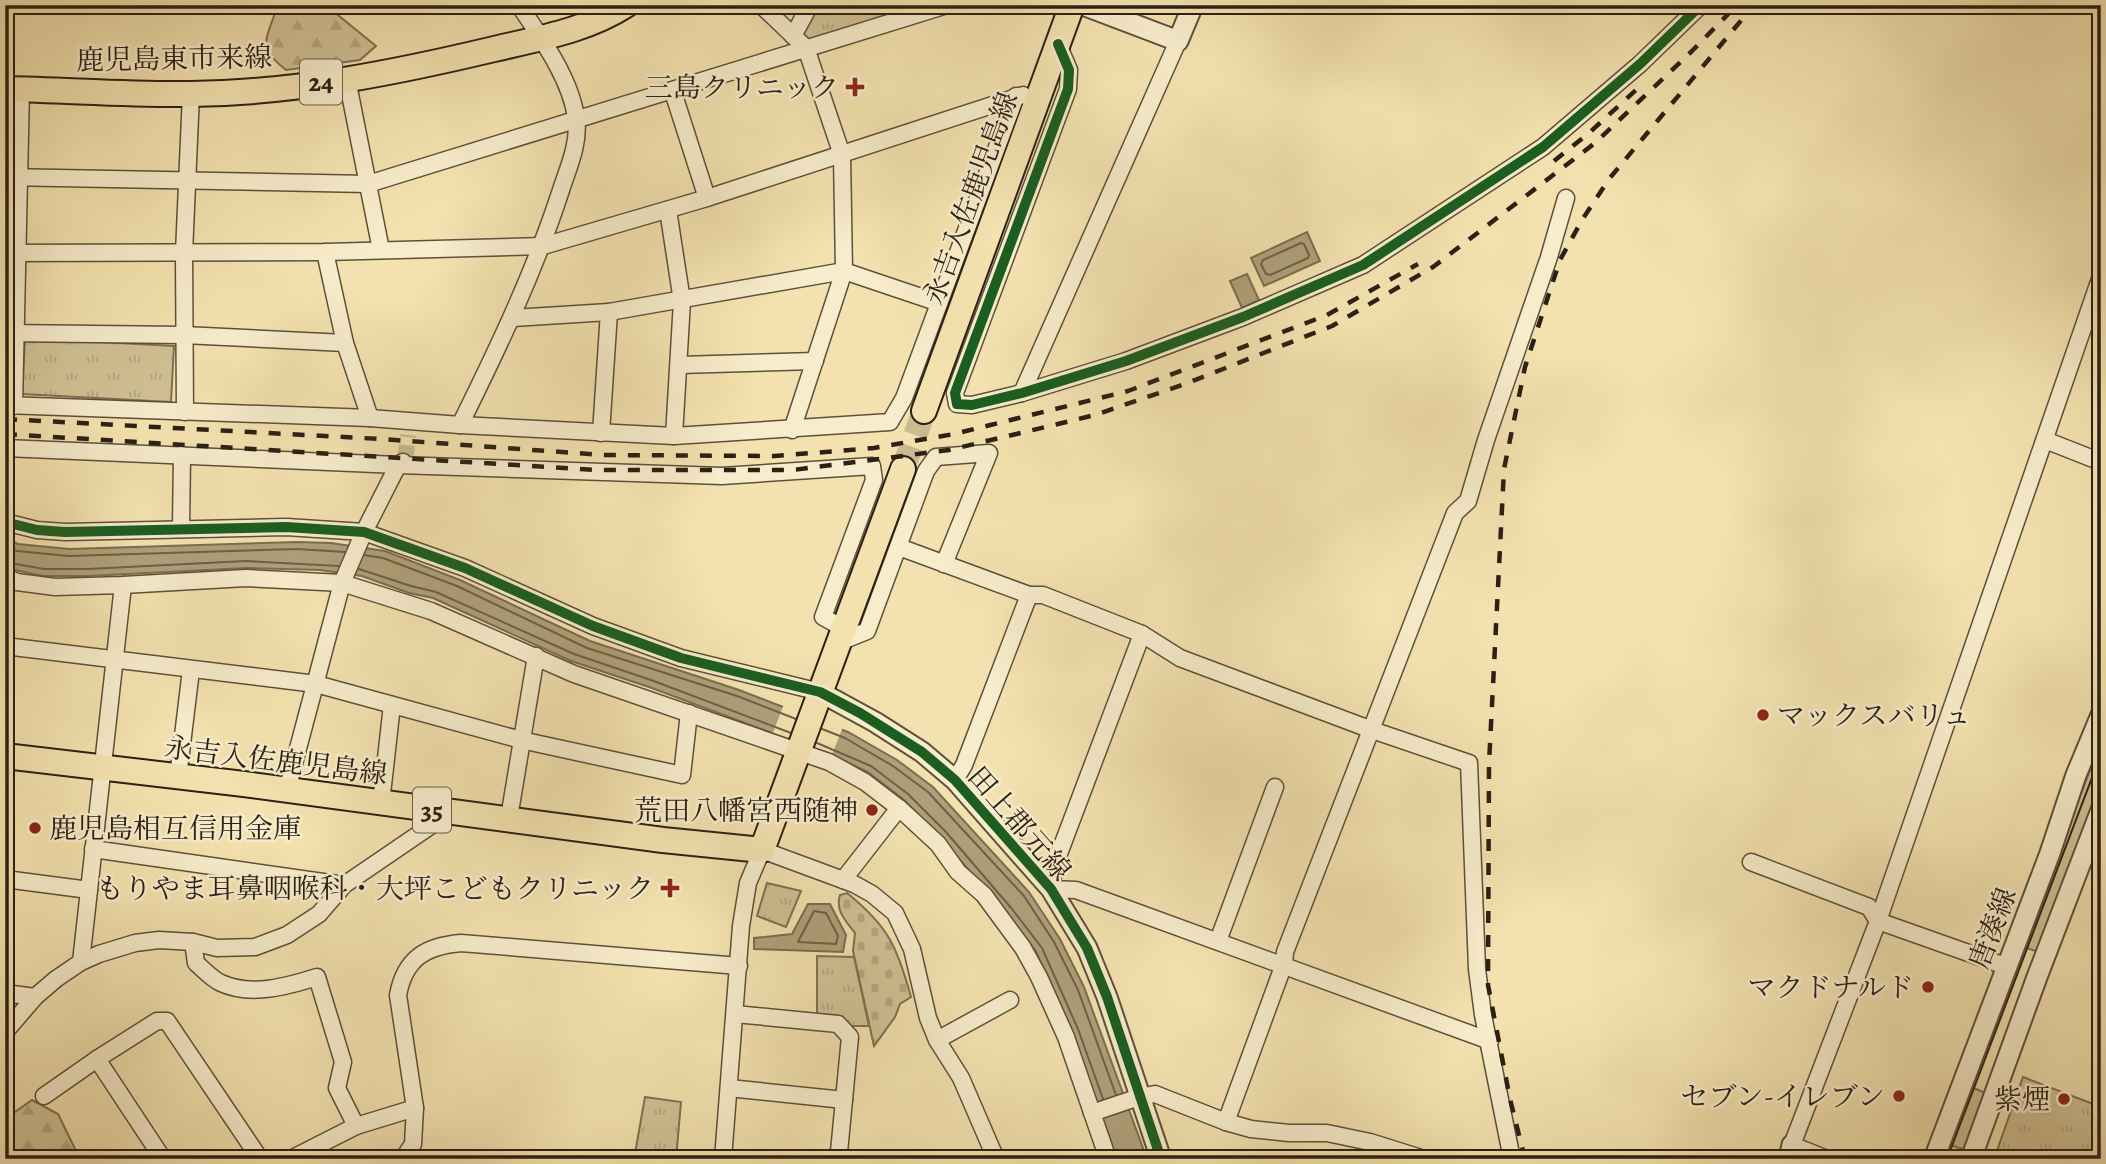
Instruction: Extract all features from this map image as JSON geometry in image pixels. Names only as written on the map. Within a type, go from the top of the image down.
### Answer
[{"type":"main road","name":"鹿児島東市来線","points":[[13,89],[191,94],[347,79],[415,67],[540,38],[570,30],[616,12],[626,5]]},
{"type":"main road","name":"永吉入佐鹿児島線","points":[[923,411],[1072,5]]},
{"type":"main road","points":[[762,850],[903,469]]},
{"type":"main road","name":"永吉入佐鹿児島線","points":[[5,756],[509,818],[663,840],[762,850]]},
{"type":"street","points":[[460,425],[513,318],[543,246],[575,144],[577,121],[572,93],[519,5]]},
{"type":"street","points":[[761,5],[806,48],[842,155],[844,271],[792,430]]},
{"type":"street","points":[[793,36],[810,5]]},
{"type":"street","points":[[12,177],[369,184],[947,5]]},
{"type":"street","points":[[1083,5],[1178,41]]},
{"type":"street","points":[[1022,393],[1193,5]]},
{"type":"street","points":[[1058,44],[1069,70],[1069,89],[955,393],[957,404],[972,405],[1022,393],[1126,361],[1243,317],[1363,265],[1543,148],[1640,64],[1701,5]]},
{"type":"street","points":[[347,79],[381,250]]},
{"type":"street","points":[[13,89],[10,405],[370,418],[409,428],[460,425],[674,436],[890,422],[904,398],[1016,96]]},
{"type":"street","points":[[11,253],[324,252],[543,246],[708,198],[1016,96],[1042,90]]},
{"type":"street","points":[[673,92],[708,198]]},
{"type":"street","points":[[185,412],[184,253],[191,94]]},
{"type":"street","points":[[1226,1122],[1284,964],[1286,951],[1455,513],[1468,501],[1566,198]]},
{"type":"street","points":[[668,210],[682,301],[674,436]]},
{"type":"street","points":[[324,252],[345,342],[370,418]]},
{"type":"street","points":[[513,318],[609,312],[844,271],[939,303]]},
{"type":"street","points":[[1827,1159],[1792,1154],[1878,921],[2101,276]]},
{"type":"street","points":[[601,433],[609,312]]},
{"type":"street","points":[[10,333],[184,335],[345,342]]},
{"type":"street","points":[[680,365],[815,361]]},
{"type":"street","points":[[2045,440],[2101,462]]},
{"type":"street","points":[[5,448],[722,476],[873,466],[874,480],[823,617],[840,636],[867,631],[926,471],[936,457],[989,453],[944,564]]},
{"type":"street","points":[[181,528],[183,455]]},
{"type":"street","points":[[287,790],[342,583],[364,533],[401,463]]},
{"type":"street","points":[[5,522],[37,530],[65,532],[285,527],[364,533],[465,568],[593,626],[681,658],[820,692]]},
{"type":"street","points":[[899,547],[1029,595],[1043,595],[1142,634],[1180,658],[1371,730],[1469,763],[1477,969],[1483,1015],[1511,1159]]},
{"type":"street","points":[[5,577],[18,582],[55,587],[246,578],[342,583],[431,611],[574,674],[828,762],[865,782],[899,807],[938,844],[958,872],[984,895],[1023,948],[1066,1037],[1108,1159]]},
{"type":"street","points":[[80,962],[123,585]]},
{"type":"street","points":[[954,780],[964,765],[1029,595]]},
{"type":"street","points":[[1142,634],[1054,867],[1051,889],[1076,890],[1490,1041]]},
{"type":"street","points":[[5,646],[316,684],[521,740],[682,775],[689,713]]},
{"type":"street","points":[[509,818],[536,656]]},
{"type":"street","points":[[178,777],[191,670]]},
{"type":"street","name":"田上郡元線","points":[[820,692],[922,751],[954,780],[1051,889],[1087,948],[1107,997],[1161,1159]]},
{"type":"street","points":[[380,803],[392,705]]},
{"type":"street","name":"唐湊線","points":[[1934,1159],[2008,967],[2076,775],[2101,715]]},
{"type":"street","points":[[1218,941],[1275,788]]},
{"type":"street","points":[[843,880],[899,807]]},
{"type":"street","points":[[1971,1159],[2101,810]]},
{"type":"street","points":[[5,1032],[35,997],[80,962],[135,943],[159,940],[193,942],[217,948],[255,947],[287,935],[319,914],[344,885],[452,812]]},
{"type":"street","points":[[93,849],[344,885]]},
{"type":"street","points":[[723,1159],[741,926],[748,883],[762,850],[843,880],[872,894],[895,913],[912,949],[921,997],[937,1040],[961,1078],[996,1159]]},
{"type":"street","points":[[1751,862],[1869,907],[1878,921],[2008,967]]},
{"type":"street","points":[[5,878],[89,890]]},
{"type":"street","points":[[193,942],[196,962],[218,983],[233,988],[276,989],[317,977],[343,1062],[337,1088],[356,1126]]},
{"type":"street","points":[[403,1159],[413,1144],[415,1108],[398,995],[400,983],[408,968],[421,954],[439,945],[461,943],[739,966]]},
{"type":"street","points":[[5,993],[35,997]]},
{"type":"street","points":[[937,1040],[1010,1000]]},
{"type":"street","points":[[735,1014],[838,1024],[850,1037],[839,1152],[832,1159]]},
{"type":"street","points":[[44,1096],[157,1021],[167,1021],[260,1159]]},
{"type":"street","points":[[97,1059],[163,1159]]},
{"type":"street","points":[[729,1088],[844,1100]]},
{"type":"street","points":[[1092,1113],[1155,1094],[1251,1129],[1327,1133],[1370,1142],[1424,1159]]},
{"type":"street","points":[[291,1159],[356,1126],[415,1108]]},
{"type":"green space","points":[[223,5],[338,5],[333,11],[376,46],[360,60],[286,70],[271,56],[266,44],[275,13],[230,9]]},
{"type":"green space","points":[[818,5],[923,5],[812,41],[802,34]]},
{"type":"green space","points":[[25,338],[174,346],[171,402],[22,394]]},
{"type":"green space","points":[[2101,741],[2101,788],[2039,952],[2023,947]]},
{"type":"green space","points":[[767,883],[801,891],[786,927],[757,916]]},
{"type":"green space","points":[[847,893],[872,916],[889,938],[901,964],[911,997],[900,1004],[895,1017],[874,1046],[853,951],[855,933],[842,916],[839,906],[840,895]]},
{"type":"green space","points":[[817,956],[854,957],[869,1026],[850,1026],[842,1016],[817,1014]]},
{"type":"green space","points":[[2023,1077],[2101,1107],[2101,1159],[1994,1159]]},
{"type":"green space","points":[[1971,1087],[1986,1093],[1966,1150],[1950,1145]]},
{"type":"green space","points":[[645,1097],[681,1102],[676,1159],[634,1159]]},
{"type":"green space","points":[[32,1100],[58,1114],[80,1159],[5,1159],[5,1119]]},
{"type":"water","points":[[1307,232],[1320,261],[1264,286],[1251,258]]},
{"type":"water","points":[[1247,274],[1259,300],[1242,308],[1230,281]]},
{"type":"water","points":[[5,538],[18,544],[69,549],[297,542],[331,543],[385,551],[460,580],[590,641],[739,690],[848,732],[897,760],[933,787],[1029,892],[1060,939],[1084,987],[1147,1159],[1116,1159],[1071,1032],[1036,951],[941,837],[903,799],[868,772],[836,757],[649,687],[571,661],[433,598],[409,593],[362,576],[320,570],[246,568],[43,576],[5,568]]},
{"type":"water","points":[[808,904],[830,904],[846,935],[843,952],[754,949],[754,938],[792,934]]},
{"type":"pier","points":[[784,704],[843,727],[831,757],[772,735]]},
{"type":"tunnel","points":[[903,469],[924,411]]},
{"type":"tunnel","points":[[405,461],[408,435]]},
{"type":"tram line","points":[[1947,1159],[2101,754]]},
{"type":"railway","points":[[5,434],[598,470],[793,470],[949,450],[1095,415],[1185,384],[1332,326],[1433,267],[1595,143],[1737,5]]},
{"type":"railway","points":[[1525,1159],[1510,1099],[1488,985],[1489,764],[1504,469],[1525,367],[1560,260],[1609,179],[1754,5]]},
{"type":"railway","points":[[1554,161],[1636,90]]},
{"type":"railway","points":[[5,419],[381,439],[603,455],[775,456],[874,448],[954,434],[1128,391],[1327,315],[1418,264]]},
{"type":"cycle path","points":[[1058,44],[1069,70],[1068,89],[955,393],[957,404],[972,405],[1022,393],[1126,361],[1243,317],[1363,265],[1543,147],[1640,64],[1701,5]]},
{"type":"cycle path","points":[[5,522],[37,530],[65,532],[286,527],[364,532],[465,568],[593,626],[681,658],[820,692],[860,713],[922,752],[955,780],[1051,889],[1087,948],[1107,997],[1161,1159]]},
{"type":"place","name":"三島クリニック","points":[[855,87]]},
{"type":"place","name":"マックスバリュ","points":[[1763,715]]},
{"type":"place","name":"荒田八幡宮西随神","points":[[872,810]]},
{"type":"place","name":"鹿児島相互信用金庫","points":[[35,828]]},
{"type":"place","name":"もりやま耳鼻咽喉科・大坪こどもクリニック","points":[[670,888]]},
{"type":"place","name":"マクドナルド","points":[[1928,987]]},
{"type":"place","name":"セブン-イレブン","points":[[1899,1096]]},
{"type":"place","name":"紫煙","points":[[2064,1099]]}]
